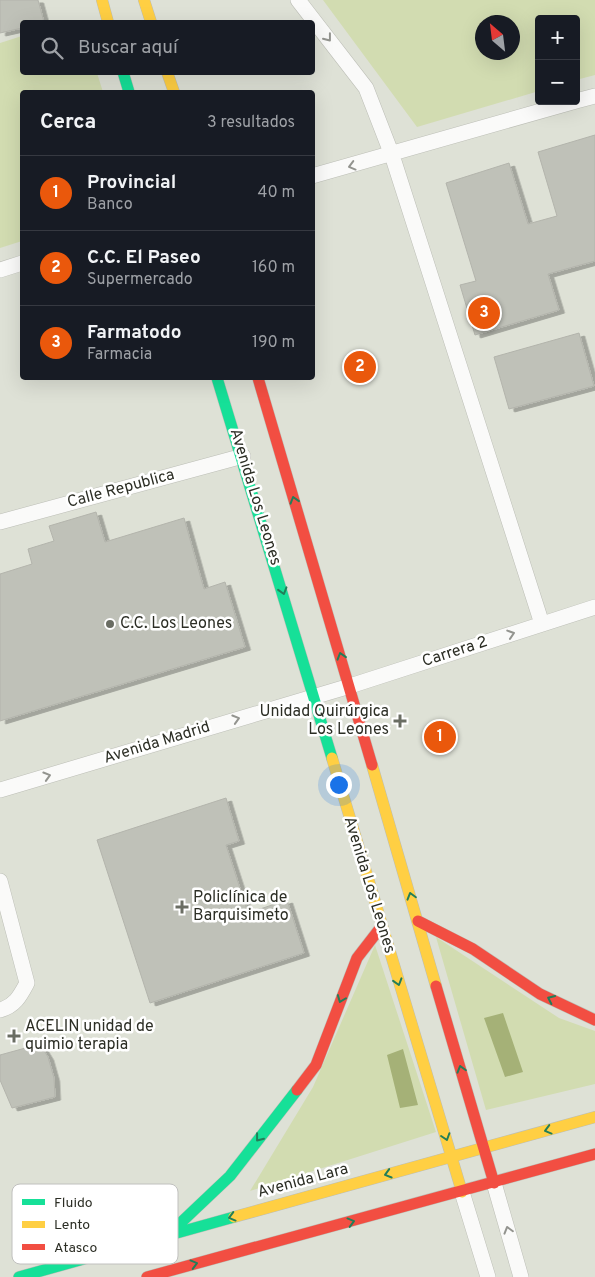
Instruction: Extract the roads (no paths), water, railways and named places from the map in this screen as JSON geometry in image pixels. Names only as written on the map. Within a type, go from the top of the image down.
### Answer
[{"type":"street","points":[[102,0],[107,20]]},
{"type":"street","points":[[144,0],[150,20]]},
{"type":"street","points":[[298,0],[313,20]]},
{"type":"street","points":[[315,22],[366,88],[392,155],[542,624]]},
{"type":"street","points":[[124,75],[128,90]]},
{"type":"street","points":[[168,75],[173,90]]},
{"type":"street","points":[[580,100],[595,96]]},
{"type":"street","points":[[315,175],[392,155],[562,105]]},
{"type":"street","points":[[0,270],[20,264]]},
{"type":"street","name":"Avenida Los Leones","points":[[218,380],[243,456],[381,927],[488,1277]]},
{"type":"street","points":[[259,380],[350,686],[521,1277]]},
{"type":"street","name":"Calle Republica","points":[[0,522],[243,456]]},
{"type":"street","name":"Carrera 2","points":[[314,695],[350,686],[595,606]]},
{"type":"street","name":"Avenida Madrid","points":[[0,790],[314,695]]},
{"type":"street","points":[[0,881],[27,983],[20,998],[7,1008],[0,1010]]},
{"type":"street","points":[[418,921],[473,949],[540,994],[595,1020]]},
{"type":"street","points":[[178,1225],[230,1176],[316,1065],[356,958],[381,927]]},
{"type":"street","name":"Avenida Lara","points":[[178,1232],[595,1117]]},
{"type":"street","points":[[147,1277],[595,1154]]},
{"type":"street","name":"Avenida Lara","points":[[19,1277],[64,1264]]},
{"type":"place","name":"Farmatodo","points":[[484,313]]},
{"type":"place","name":"C.C. El Paseo","points":[[360,367]]},
{"type":"place","name":"C.C. Los Leones","points":[[110,624]]},
{"type":"place","name":"Unidad Quirúrgica Los Leones","points":[[400,721]]},
{"type":"place","name":"Provincial","points":[[440,737]]},
{"type":"place","name":"Policlínica de Barquisimeto","points":[[182,907]]},
{"type":"place","name":"ACELIN unidad de quimio terapia","points":[[14,1036]]}]
